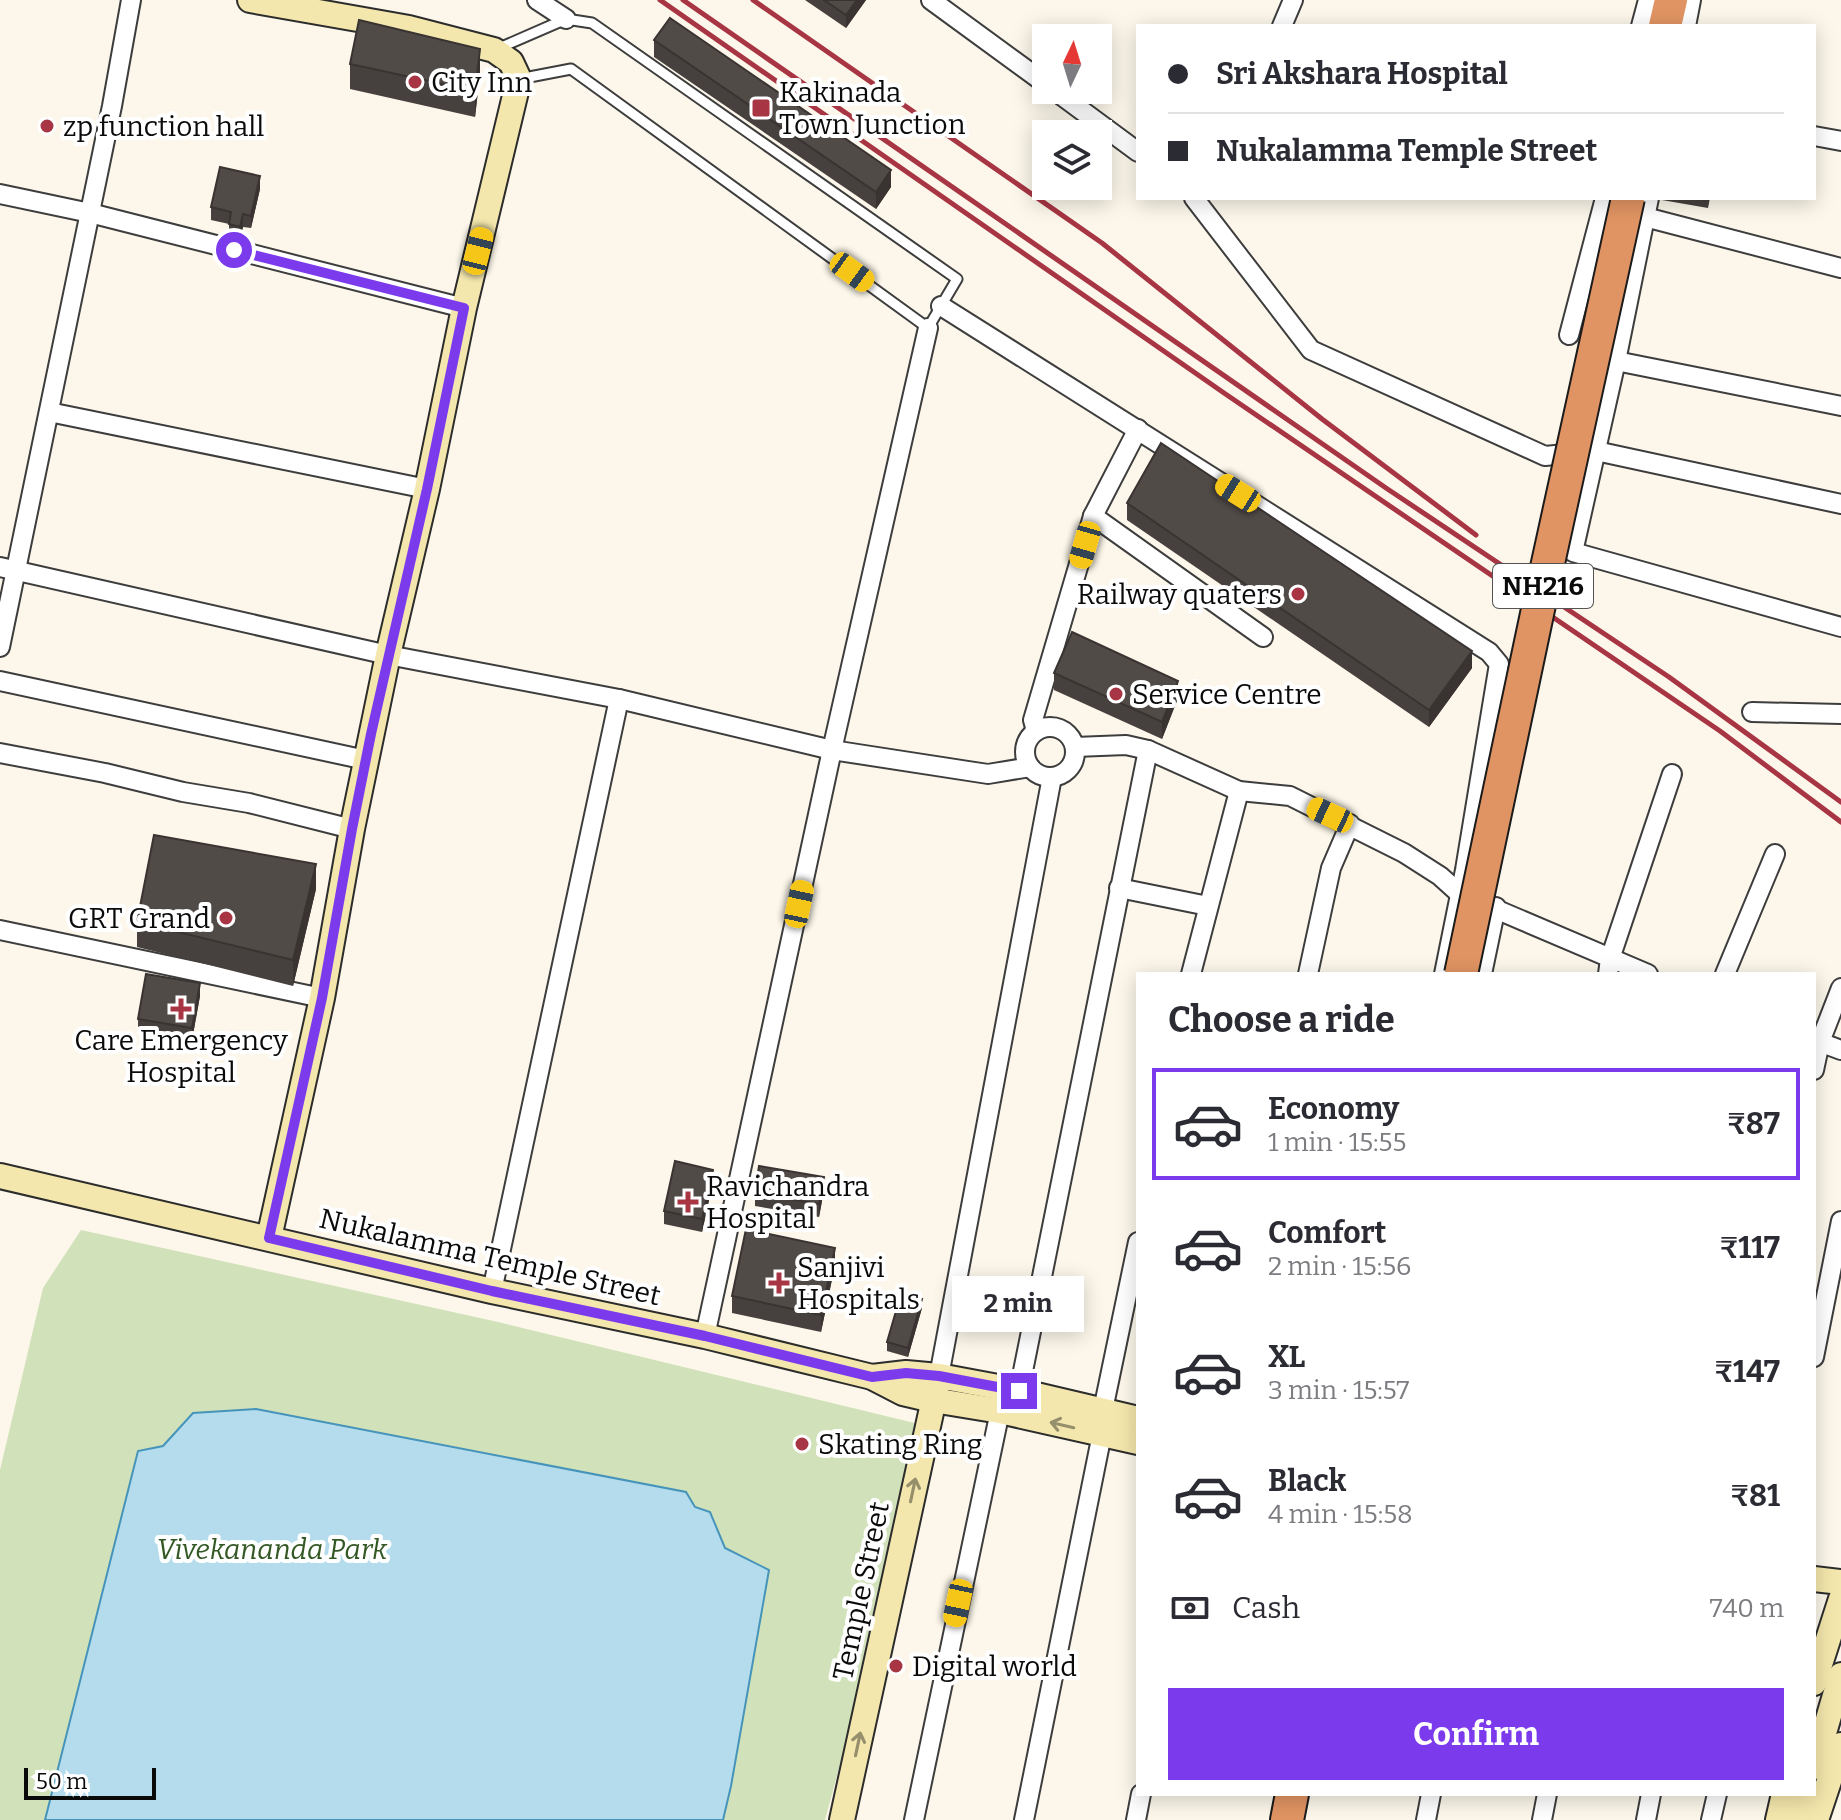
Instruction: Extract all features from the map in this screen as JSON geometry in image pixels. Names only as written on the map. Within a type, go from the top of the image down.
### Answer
[{"type":"highway","points":[[1665,24],[1671,0]]},
{"type":"highway","name":"NH216","points":[[1461,972],[1541,595],[1641,204]]},
{"type":"highway","points":[[1287,1820],[1292,1796]]},
{"type":"street","points":[[0,647],[7,568],[49,412],[131,0]]},
{"type":"street","points":[[250,0],[409,28],[494,50],[511,62],[519,79],[464,308],[427,489],[388,655],[352,829],[322,998],[269,1238]]},
{"type":"street","points":[[537,0],[566,19]]},
{"type":"street","points":[[931,0],[1032,74]]},
{"type":"street","points":[[1283,24],[1293,0]]},
{"type":"street","points":[[1642,24],[1648,0]]},
{"type":"street","points":[[1686,24],[1691,0]]},
{"type":"street","points":[[1073,104],[1136,151]]},
{"type":"street","points":[[1816,136],[1841,141]]},
{"type":"street","points":[[0,194],[90,213],[464,308]]},
{"type":"street","points":[[1196,200],[1311,350],[1545,456],[1596,451],[1841,504]]},
{"type":"street","points":[[1569,335],[1604,200]]},
{"type":"street","points":[[1841,268],[1641,204],[1616,361],[1573,552],[1841,627]]},
{"type":"street","points":[[941,306],[1489,652],[1499,664],[1444,972]]},
{"type":"street","points":[[705,1336],[832,750],[928,328]]},
{"type":"street","points":[[1616,361],[1841,406]]},
{"type":"street","points":[[49,412],[427,489]]},
{"type":"street","points":[[1036,731],[1033,720],[1093,516],[1138,429]]},
{"type":"street","points":[[1093,516],[1263,637]]},
{"type":"street","points":[[7,568],[388,655],[619,699],[832,750],[988,774],[1030,767]]},
{"type":"street","points":[[0,681],[366,760]]},
{"type":"street","points":[[492,1291],[619,699]]},
{"type":"street","points":[[1752,712],[1841,713]]},
{"type":"street","points":[[1052,726],[1067,733],[1075,747],[1075,756],[1067,770],[1052,777],[1043,776],[1030,767],[1024,752],[1036,731],[1052,726]]},
{"type":"street","points":[[1075,747],[1126,745],[1148,750],[1239,791],[1290,796],[1404,853],[1440,876],[1460,894],[1496,907],[1609,967],[1637,972]]},
{"type":"street","points":[[1019,1391],[1148,750]]},
{"type":"street","points":[[0,753],[249,803],[352,829]]},
{"type":"street","points":[[1609,967],[1672,774]]},
{"type":"street","points":[[939,1376],[1052,777]]},
{"type":"street","points":[[1192,972],[1239,791]]},
{"type":"street","points":[[1308,972],[1331,868],[1350,824]]},
{"type":"street","points":[[1726,972],[1775,854]]},
{"type":"street","points":[[1119,888],[1208,906]]},
{"type":"street","points":[[1482,972],[1496,907]]},
{"type":"street","points":[[0,930],[322,998]]},
{"type":"street","points":[[1841,988],[1817,1041],[1841,1050]]},
{"type":"street","name":"Nukalamma Temple Street","points":[[0,1176],[492,1291],[705,1336],[872,1377],[903,1393],[933,1400],[1102,1422],[1136,1419]]},
{"type":"street","points":[[1816,1347],[1841,1221]]},
{"type":"street","points":[[1024,1820],[1136,1252]]},
{"type":"street","name":"Nukalamma Temple Street","points":[[872,1377],[906,1373],[939,1376],[1019,1391],[1102,1422],[1136,1441]]},
{"type":"street","name":"Temple Street","points":[[842,1820],[939,1376]]},
{"type":"street","points":[[914,1820],[1000,1411]]},
{"type":"street","points":[[1816,1579],[1841,1582]]},
{"type":"street","points":[[1816,1677],[1841,1599]]},
{"type":"street","points":[[1816,1760],[1841,1675]]},
{"type":"street","points":[[1816,1820],[1841,1745]]},
{"type":"street","points":[[1797,1820],[1825,1792]]},
{"type":"street","points":[[1136,1820],[1141,1796]]},
{"type":"street","points":[[1426,1820],[1431,1796]]},
{"type":"street","points":[[1542,1820],[1547,1796]]},
{"type":"street","points":[[1646,1820],[1651,1796]]},
{"type":"street","points":[[1711,1820],[1717,1796]]},
{"type":"street","points":[[1778,1820],[1784,1796]]},
{"type":"lane","points":[[494,50],[566,19],[592,23],[957,279],[928,328],[571,69],[519,79]]},
{"type":"green space","name":"Vivekananda Park","points":[[81,1230],[498,1322],[931,1427],[825,1820],[0,1820],[0,1470],[43,1288]]},
{"type":"water","points":[[256,1409],[686,1492],[695,1507],[710,1512],[725,1548],[769,1570],[723,1820],[45,1820],[138,1451],[163,1446],[193,1413]]},
{"type":"building","points":[[824,0],[857,0],[846,15]]},
{"type":"building","points":[[670,18],[891,170],[876,192],[654,40]]},
{"type":"building","points":[[359,20],[480,49],[475,91],[350,64]]},
{"type":"building","points":[[220,167],[260,176],[251,216],[243,214],[240,227],[229,224],[231,212],[211,207]]},
{"type":"building","name":"Railway quaters","points":[[1161,443],[1472,651],[1429,710],[1127,503]]},
{"type":"building","name":"Service Centre","points":[[1072,632],[1178,681],[1162,722],[1054,673]]},
{"type":"building","name":"GRT Grand","points":[[154,835],[316,864],[293,960],[137,922]]},
{"type":"building","points":[[146,974],[200,983],[192,1028],[138,1019]]},
{"type":"building","points":[[675,1161],[713,1170],[702,1219],[664,1211]]},
{"type":"building","points":[[759,1166],[824,1177],[819,1204],[755,1193]]},
{"type":"building","points":[[746,1229],[835,1248],[821,1315],[732,1296]]},
{"type":"building","points":[[901,1294],[922,1299],[908,1348],[887,1342]]},
{"type":"railway","points":[[660,0],[1224,393],[1720,731],[1841,822]]},
{"type":"railway","points":[[683,0],[1386,488],[1669,677],[1841,802]]},
{"type":"railway","points":[[753,0],[1102,243],[1322,419],[1476,535]]},
{"type":"place","name":"City Inn","points":[[415,82]]},
{"type":"place","name":"Kakinada Town Junction","points":[[761,108]]},
{"type":"place","name":"zp function hall","points":[[47,126]]},
{"type":"place","name":"Railway quaters","points":[[1298,594]]},
{"type":"place","name":"Service Centre","points":[[1116,694]]},
{"type":"place","name":"GRT Grand","points":[[226,918]]},
{"type":"place","name":"Care Emergency Hospital","points":[[181,1009]]},
{"type":"place","name":"Ravichandra Hospital","points":[[688,1202]]},
{"type":"place","name":"Sanjivi Hospitals","points":[[779,1283]]},
{"type":"place","name":"Skating Ring","points":[[802,1444]]},
{"type":"place","name":"Digital world","points":[[896,1666]]},
{"type":"route","points":[[234,250],[464,308],[427,489],[371,734],[322,998],[269,1238],[492,1291],[705,1336],[872,1377],[906,1373],[939,1376],[1019,1391]]}]
